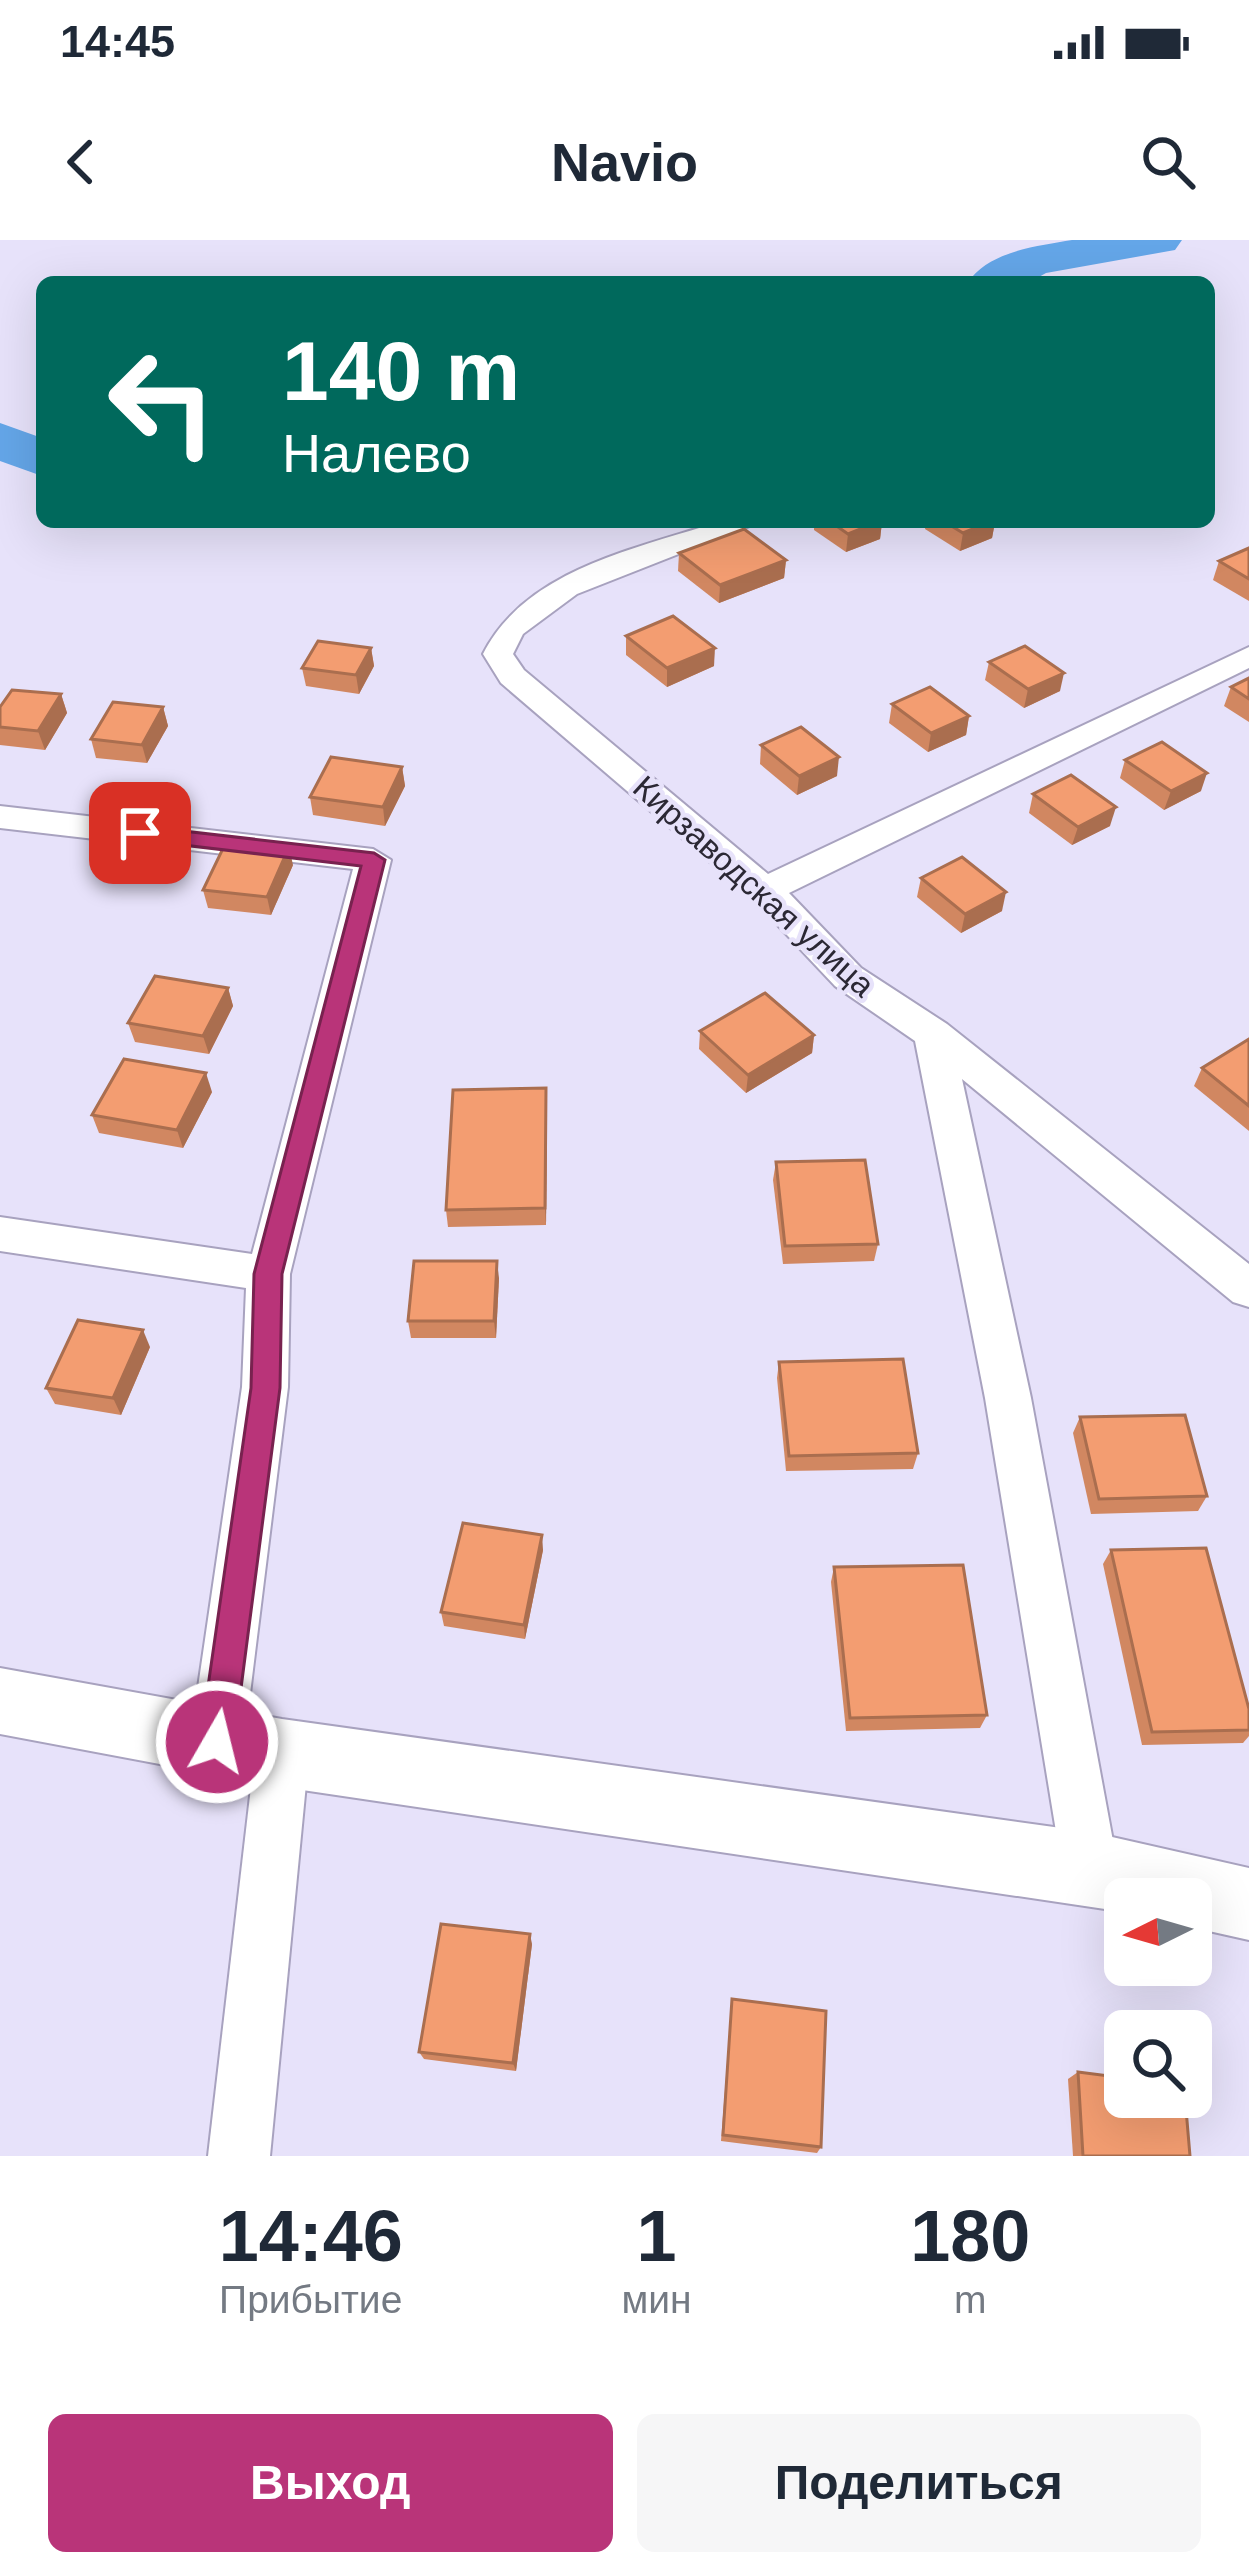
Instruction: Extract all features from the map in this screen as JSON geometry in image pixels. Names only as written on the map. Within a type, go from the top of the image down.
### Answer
[{"type":"street","name":"Кирзаводская улица","points":[[730,528],[542,598],[502,636],[498,654],[512,676],[765,890],[848,976],[933,1034],[1241,1268]]},
{"type":"street","points":[[765,890],[1249,656]]},
{"type":"street","points":[[0,817],[374,860],[268,1274],[238,2156]]},
{"type":"street","points":[[933,1034],[1008,1398],[1090,1868]]},
{"type":"street","points":[[0,1234],[268,1274]]},
{"type":"street","points":[[0,1701],[250,1748],[1090,1868],[1249,1904]]},
{"type":"building","points":[[744,529],[786,560],[720,585],[679,553]]},
{"type":"building","points":[[1249,548],[1249,579],[1219,561]]},
{"type":"building","points":[[673,616],[715,648],[667,668],[626,636]]},
{"type":"building","points":[[318,641],[371,648],[356,675],[302,668]]},
{"type":"building","points":[[1025,646],[1064,673],[1028,689],[989,662]]},
{"type":"building","points":[[1249,678],[1249,699],[1231,687]]},
{"type":"building","points":[[930,687],[969,716],[931,733],[892,704]]},
{"type":"building","points":[[12,690],[61,694],[38,731],[0,727],[0,707]]},
{"type":"building","points":[[113,702],[163,707],[142,745],[91,739]]},
{"type":"building","points":[[801,727],[839,757],[799,776],[761,745]]},
{"type":"building","points":[[1162,742],[1207,773],[1171,791],[1125,760]]},
{"type":"building","points":[[331,757],[402,767],[383,807],[310,797]]},
{"type":"building","points":[[1071,775],[1116,807],[1078,827],[1033,794]]},
{"type":"building","points":[[227,840],[289,847],[267,897],[203,890]]},
{"type":"building","points":[[962,857],[1006,892],[965,914],[921,878]]},
{"type":"building","points":[[155,976],[228,988],[203,1036],[128,1023]]},
{"type":"building","points":[[765,993],[814,1035],[748,1075],[700,1031]]},
{"type":"building","points":[[1249,1039],[1249,1106],[1202,1068]]},
{"type":"building","points":[[124,1059],[206,1073],[177,1130],[92,1115]]},
{"type":"building","points":[[546,1088],[545,1208],[446,1210],[453,1090]]},
{"type":"building","points":[[865,1160],[878,1244],[785,1246],[776,1162]]},
{"type":"building","points":[[414,1261],[497,1261],[494,1321],[408,1321]]},
{"type":"building","points":[[78,1320],[143,1330],[113,1398],[46,1388]]},
{"type":"building","points":[[903,1359],[918,1453],[789,1456],[779,1362]]},
{"type":"building","points":[[1185,1415],[1207,1496],[1099,1499],[1080,1417]]},
{"type":"building","points":[[463,1523],[542,1535],[524,1625],[441,1612]]},
{"type":"building","points":[[1206,1548],[1249,1709],[1249,1730],[1152,1732],[1111,1550]]},
{"type":"building","points":[[963,1565],[987,1715],[850,1718],[834,1567]]},
{"type":"building","points":[[441,1924],[530,1934],[513,2063],[419,2052]]},
{"type":"building","points":[[732,1999],[826,2011],[821,2147],[723,2135]]},
{"type":"building","points":[[1078,2072],[1104,2075],[1104,2118],[1187,2118],[1190,2156],[1083,2156]]},
{"type":"waterway","points":[[1004,276],[1033,261],[1158,240]]},
{"type":"waterway","points":[[0,440],[36,456]]},
{"type":"route","points":[[140,833],[374,860],[268,1274],[266,1388],[217,1742]]}]
